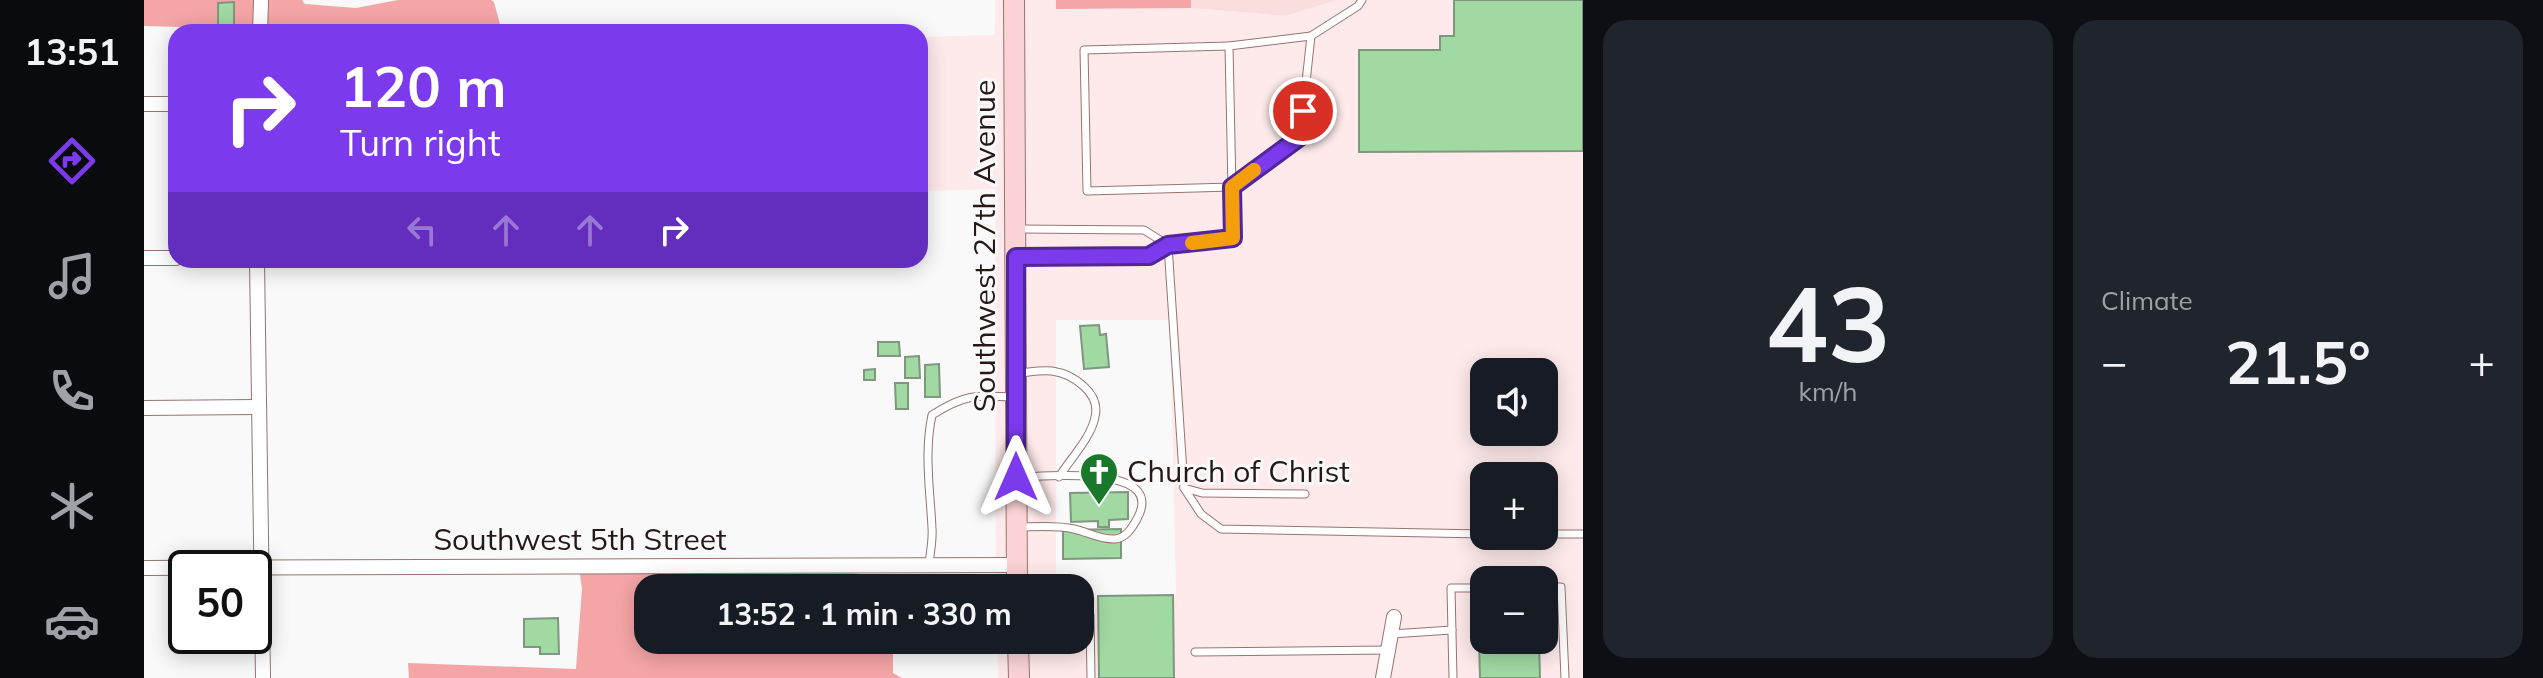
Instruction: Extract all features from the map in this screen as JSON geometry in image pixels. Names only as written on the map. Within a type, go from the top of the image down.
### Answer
[{"type":"main road","name":"Southwest 27th Avenue","points":[[1014,0],[1016,574]]},
{"type":"main road","points":[[1018,654],[1019,678]]},
{"type":"street","points":[[260,24],[261,2]]},
{"type":"street","points":[[144,104],[168,104]]},
{"type":"street","points":[[144,258],[168,258]]},
{"type":"street","points":[[257,268],[260,550]]},
{"type":"street","points":[[144,408],[258,407]]},
{"type":"street","name":"Southwest 5th Street","points":[[272,567],[1016,565]]},
{"type":"street","name":"Southwest 5th Street","points":[[144,568],[168,568]]},
{"type":"street","points":[[1383,678],[1394,617]]},
{"type":"street","points":[[262,654],[263,678]]},
{"type":"lane","points":[[1311,36],[1300,137],[1232,187],[1087,191],[1084,50],[1229,46],[1311,36],[1358,6],[1362,0]]},
{"type":"lane","points":[[1016,257],[1149,256],[1168,245],[1233,238],[1229,46]]},
{"type":"lane","points":[[1016,229],[1144,230],[1168,245]]},
{"type":"lane","points":[[1168,245],[1184,488],[1201,514],[1221,529],[1470,534]]},
{"type":"lane","points":[[1016,374],[1049,371],[1066,374],[1087,389],[1096,403],[1095,419],[1088,434],[1059,477]]},
{"type":"lane","points":[[929,565],[932,529],[927,440],[932,415],[955,400],[979,395],[1016,397]]},
{"type":"lane","points":[[1016,477],[1106,477],[1129,483],[1138,491],[1142,511],[1131,531],[1119,539],[1101,538],[1073,529],[1016,527]]},
{"type":"lane","points":[[1184,488],[1202,493],[1305,494]]},
{"type":"lane","points":[[1558,534],[1583,534]]},
{"type":"lane","points":[[1558,587],[1561,587],[1565,678]]},
{"type":"lane","points":[[1453,678],[1451,588],[1470,588]]},
{"type":"lane","points":[[1391,634],[1452,630]]},
{"type":"lane","points":[[1195,652],[1388,650]]},
{"type":"lane","points":[[1091,654],[1091,678]]},
{"type":"shaded area","points":[[144,0],[255,0],[254,24],[144,26]]},
{"type":"shaded area","points":[[268,0],[302,0],[305,4],[356,8],[398,0],[491,0],[500,24],[267,24]]},
{"type":"shaded area","points":[[995,0],[1008,0],[1010,574],[996,574],[995,189],[928,191],[928,37],[995,35]]},
{"type":"shaded area","points":[[1021,0],[1056,0],[1056,9],[1191,8],[1286,16],[1337,0],[1583,0],[1583,678],[1026,678],[1025,654],[1094,654],[1094,598],[1176,595],[1170,320],[1056,320],[1056,574],[1023,574]]},
{"type":"shaded area","points":[[1056,0],[1191,0],[1191,8],[1056,9]]},
{"type":"shaded area","points":[[1191,0],[1337,0],[1286,16],[1191,8]]},
{"type":"shaded area","points":[[579,568],[820,568],[860,574],[634,574],[634,654],[893,654],[893,673],[902,678],[409,678],[408,663],[576,669],[582,589]]},
{"type":"shaded area","points":[[997,654],[1012,654],[1013,678],[998,678]]},
{"type":"building","points":[[1454,0],[1583,0],[1583,151],[1359,152],[1359,50],[1440,50],[1440,36],[1454,36]]},
{"type":"building","points":[[234,2],[234,24],[218,24],[218,3]]},
{"type":"building","points":[[1099,325],[1100,335],[1106,334],[1109,367],[1084,369],[1080,326]]},
{"type":"building","points":[[878,342],[899,342],[900,356],[878,356]]},
{"type":"building","points":[[919,356],[920,378],[905,378],[905,357]]},
{"type":"building","points":[[939,364],[940,397],[925,397],[925,365]]},
{"type":"building","points":[[875,369],[875,380],[864,380],[864,370]]},
{"type":"building","points":[[895,383],[908,383],[908,409],[896,409]]},
{"type":"building","name":"Church of Christ","points":[[1128,492],[1128,519],[1109,520],[1109,527],[1098,527],[1098,521],[1071,522],[1070,493]]},
{"type":"building","points":[[1121,529],[1121,558],[1063,559],[1063,530]]},
{"type":"building","points":[[1173,595],[1174,678],[1099,678],[1098,596]]},
{"type":"building","points":[[558,618],[559,654],[540,654],[540,647],[524,647],[524,619]]},
{"type":"building","points":[[1479,654],[1539,654],[1540,678],[1480,678]]},
{"type":"slow traffic","points":[[1192,243],[1233,238],[1232,187],[1254,170]]},
{"type":"place","name":"Church of Christ","points":[[1099,506]]},
{"type":"route","points":[[1016,477],[1016,257],[1149,256],[1168,245],[1233,238],[1232,187],[1300,137],[1303,111]]}]
